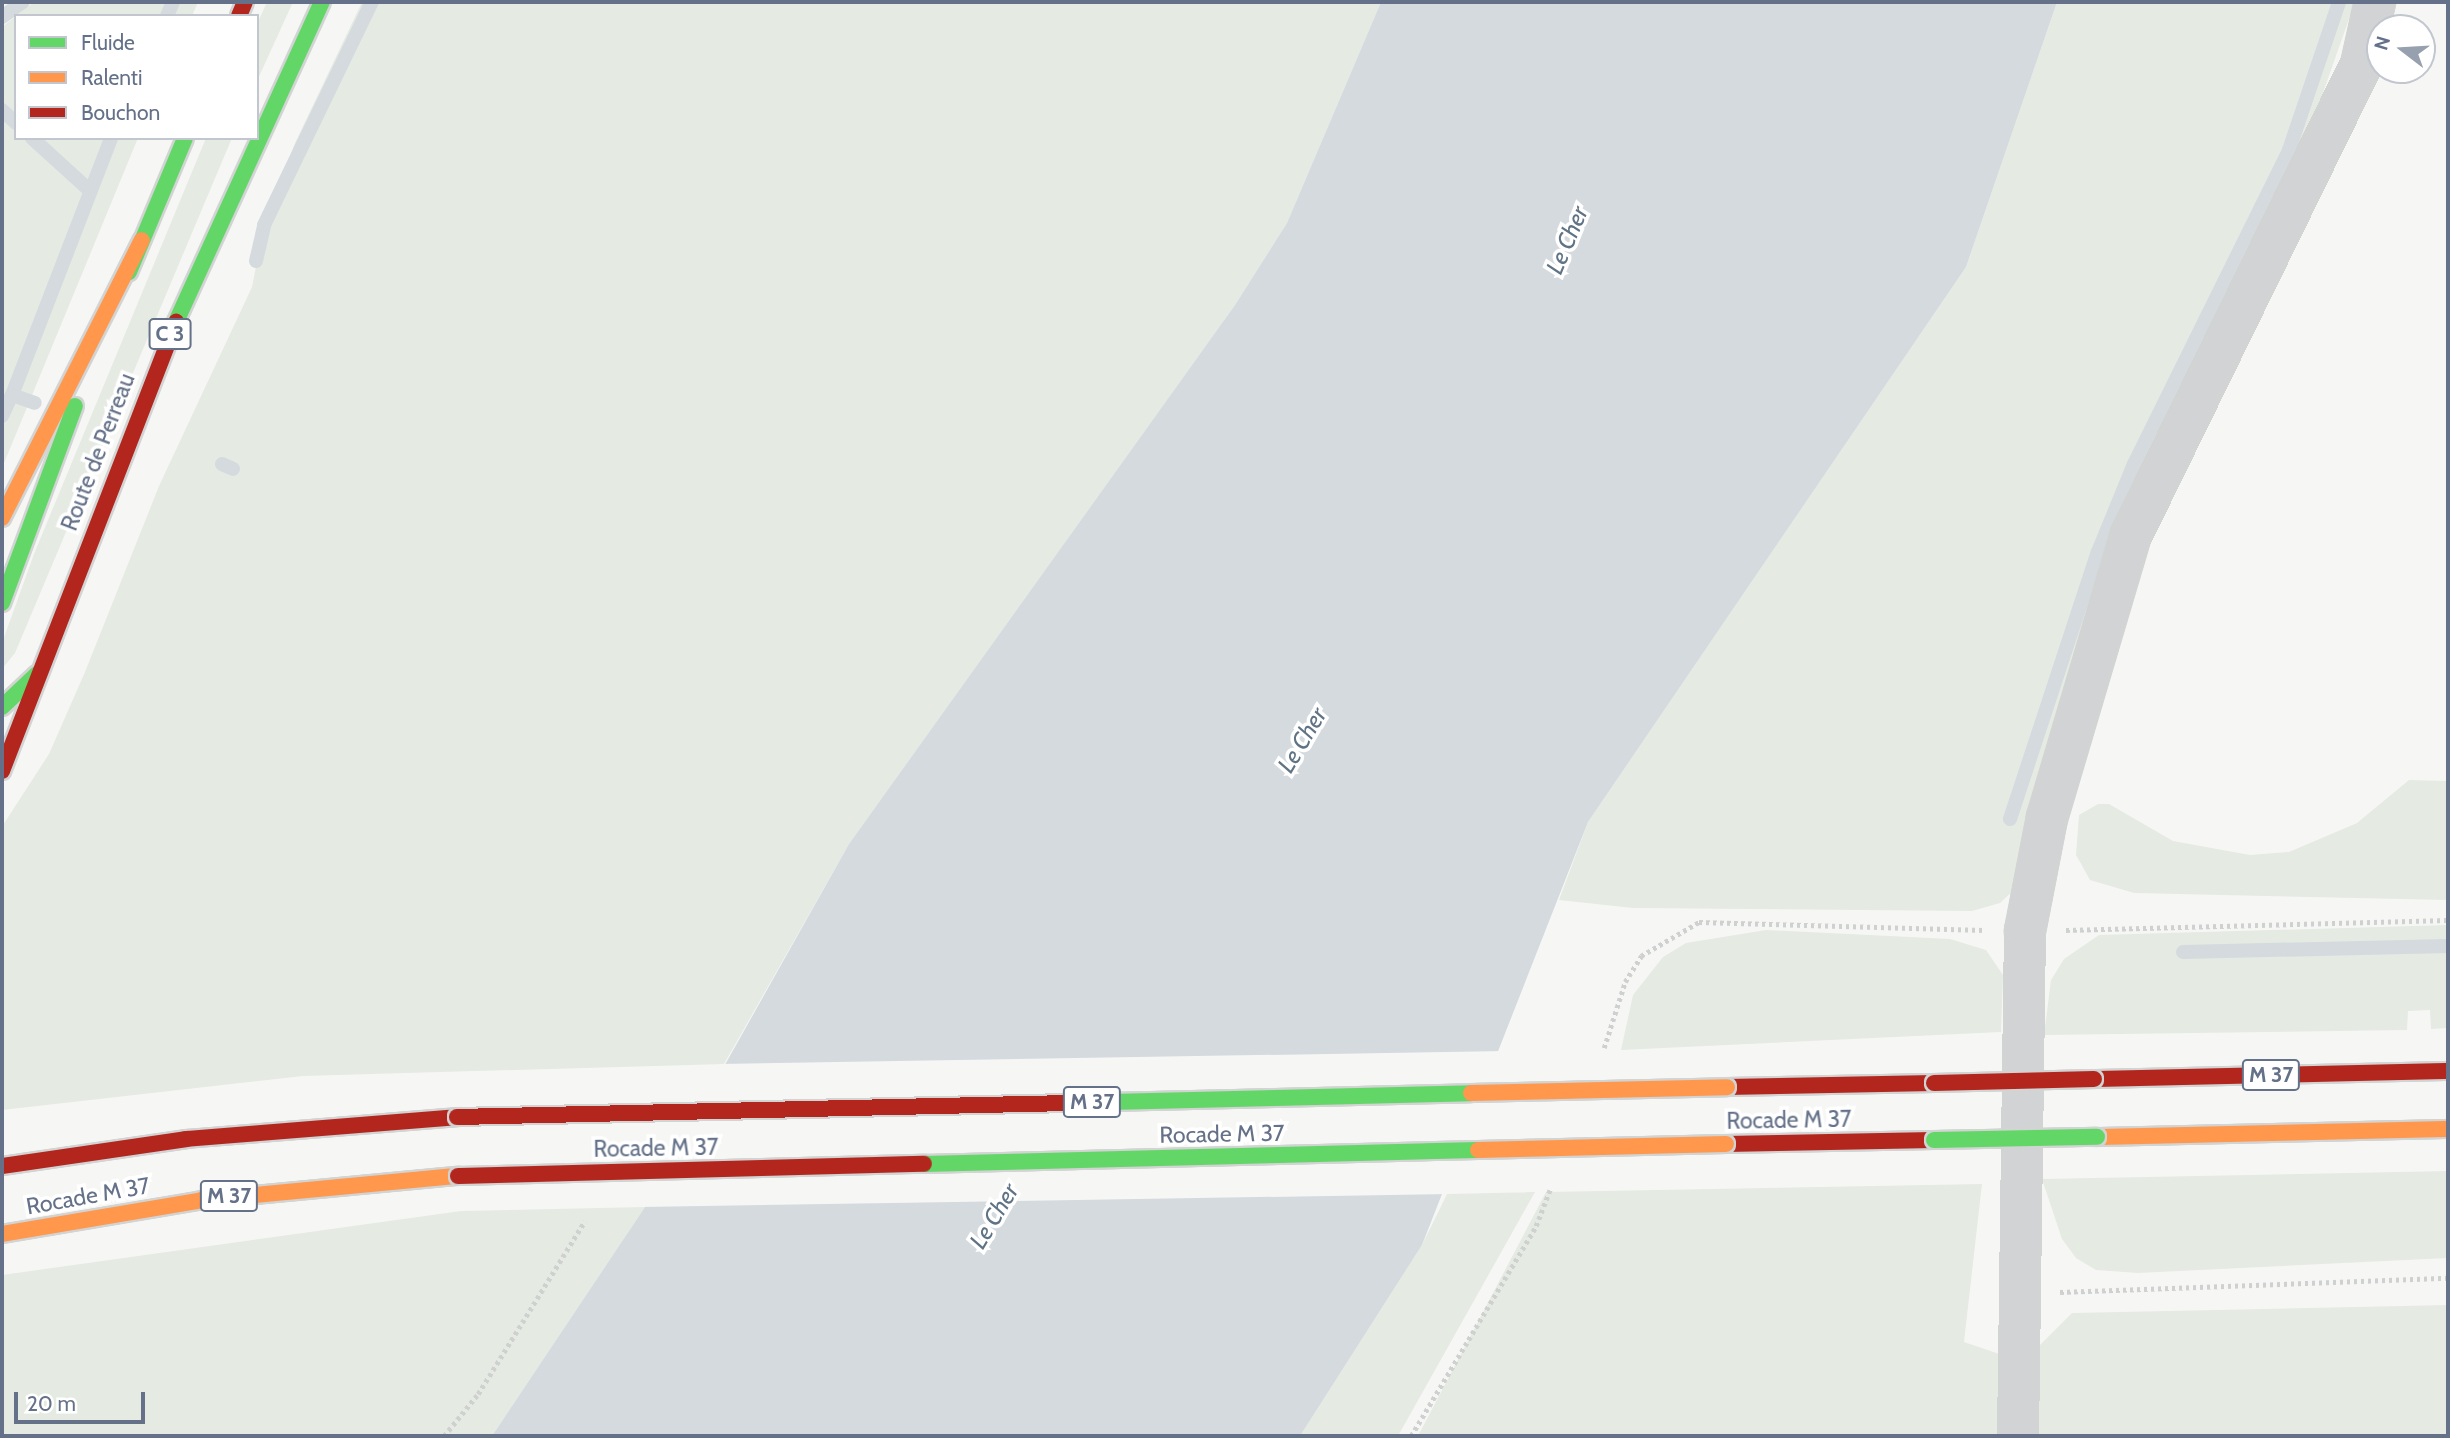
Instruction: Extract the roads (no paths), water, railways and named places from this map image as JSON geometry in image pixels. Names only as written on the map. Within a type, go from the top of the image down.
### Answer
[{"type":"main road","name":"Route de Perreau","points":[[2,771],[141,400],[322,2]]},
{"type":"main road","name":"Route de Perreau","points":[[2,603],[142,240],[184,140]]},
{"type":"main road","points":[[2,518],[142,240]]},
{"type":"main road","points":[[2,707],[37,674]]},
{"type":"main road","name":"Rocade M 37","points":[[5,1166],[186,1139],[457,1117],[2448,1071]]},
{"type":"main road","name":"Rocade M 37","points":[[2,1234],[202,1200],[458,1175],[2448,1129]]},
{"type":"street","points":[[2018,1436],[2017,1293],[2025,931],[2047,818],[2130,537],[2361,65],[2375,2]]},
{"type":"water","name":"Le Cher","points":[[1381,2],[2057,2],[1966,267],[1588,822],[1422,1245],[1300,1436],[492,1436],[645,1207],[849,844],[1235,305],[1287,223]]},
{"type":"waterway","points":[[2,17],[23,2]]},
{"type":"waterway","points":[[168,14],[173,2]]},
{"type":"waterway","points":[[256,261],[264,225],[372,2]]},
{"type":"waterway","points":[[2010,819],[2098,552],[2134,464],[2289,150],[2339,2]]},
{"type":"waterway","points":[[2,110],[14,121]]},
{"type":"waterway","points":[[34,140],[88,189]]},
{"type":"waterway","points":[[12,395],[110,140]]},
{"type":"waterway","points":[[2,416],[12,395],[35,403]]},
{"type":"waterway","points":[[222,464],[233,469]]},
{"type":"waterway","points":[[2183,952],[2448,946]]}]
